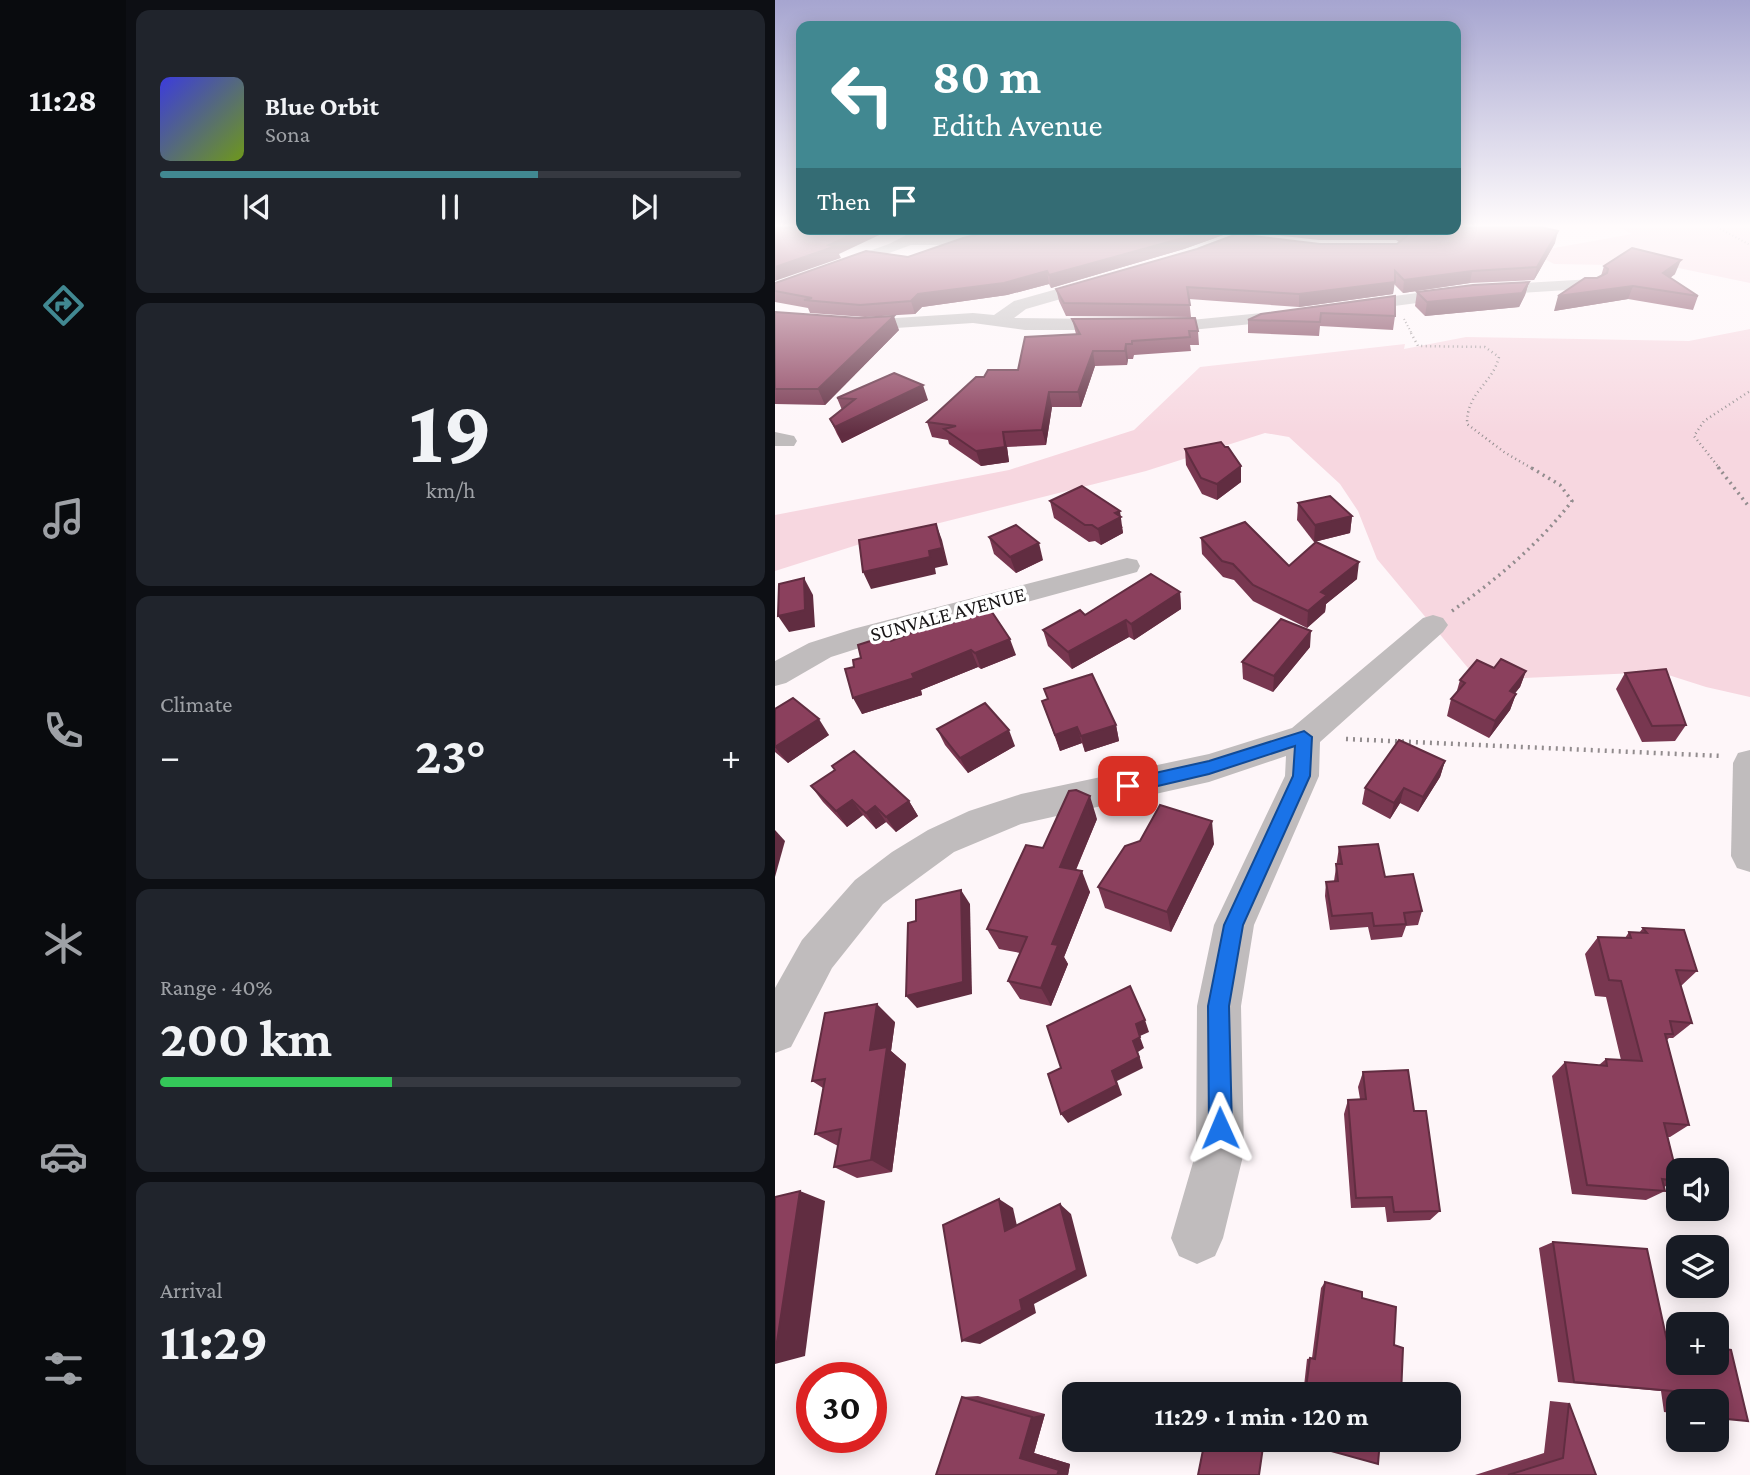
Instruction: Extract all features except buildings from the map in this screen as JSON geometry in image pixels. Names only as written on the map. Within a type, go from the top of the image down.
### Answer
[{"type":"street","points":[[998,321],[1021,305],[1052,296]]},
{"type":"street","points":[[1331,309],[1429,296]]},
{"type":"street","points":[[775,318],[865,324],[973,318],[1038,325],[1045,335],[1056,338],[1140,339],[1159,334],[1169,325],[1232,323],[1306,313]]},
{"type":"street","name":"SUNVALE AVENUE","points":[[775,675],[820,650],[852,640],[1127,566]]},
{"type":"street","points":[[775,1031],[817,954],[869,892],[941,841],[982,822],[1021,810],[1209,768],[1304,737],[1433,625]]},
{"type":"street","points":[[1197,1238],[1220,1152],[1219,1006],[1234,925],[1302,776],[1304,737]]},
{"type":"street","points":[[1743,760],[1750,856]]},
{"type":"path","points":[[1394,300],[1418,346],[1485,347],[1499,357],[1498,368],[1469,400],[1467,424],[1504,452],[1560,485],[1572,501],[1559,519],[1505,573],[1433,625]]},
{"type":"path","points":[[1750,391],[1704,421],[1694,436],[1750,508]]},
{"type":"path","points":[[1304,737],[1743,760]]},
{"type":"shaded area","points":[[1750,329],[1750,697],[1659,672],[1478,680],[1377,559],[1358,511],[1340,484],[1289,437],[1265,433],[1146,471],[876,539],[775,571],[775,515],[1009,470],[1134,430],[1200,367],[1405,344],[1404,349],[1466,337],[1689,341]]},
{"type":"route","points":[[1128,786],[1209,768],[1304,737],[1302,776],[1270,840],[1234,925],[1219,1006],[1220,1128]]}]
